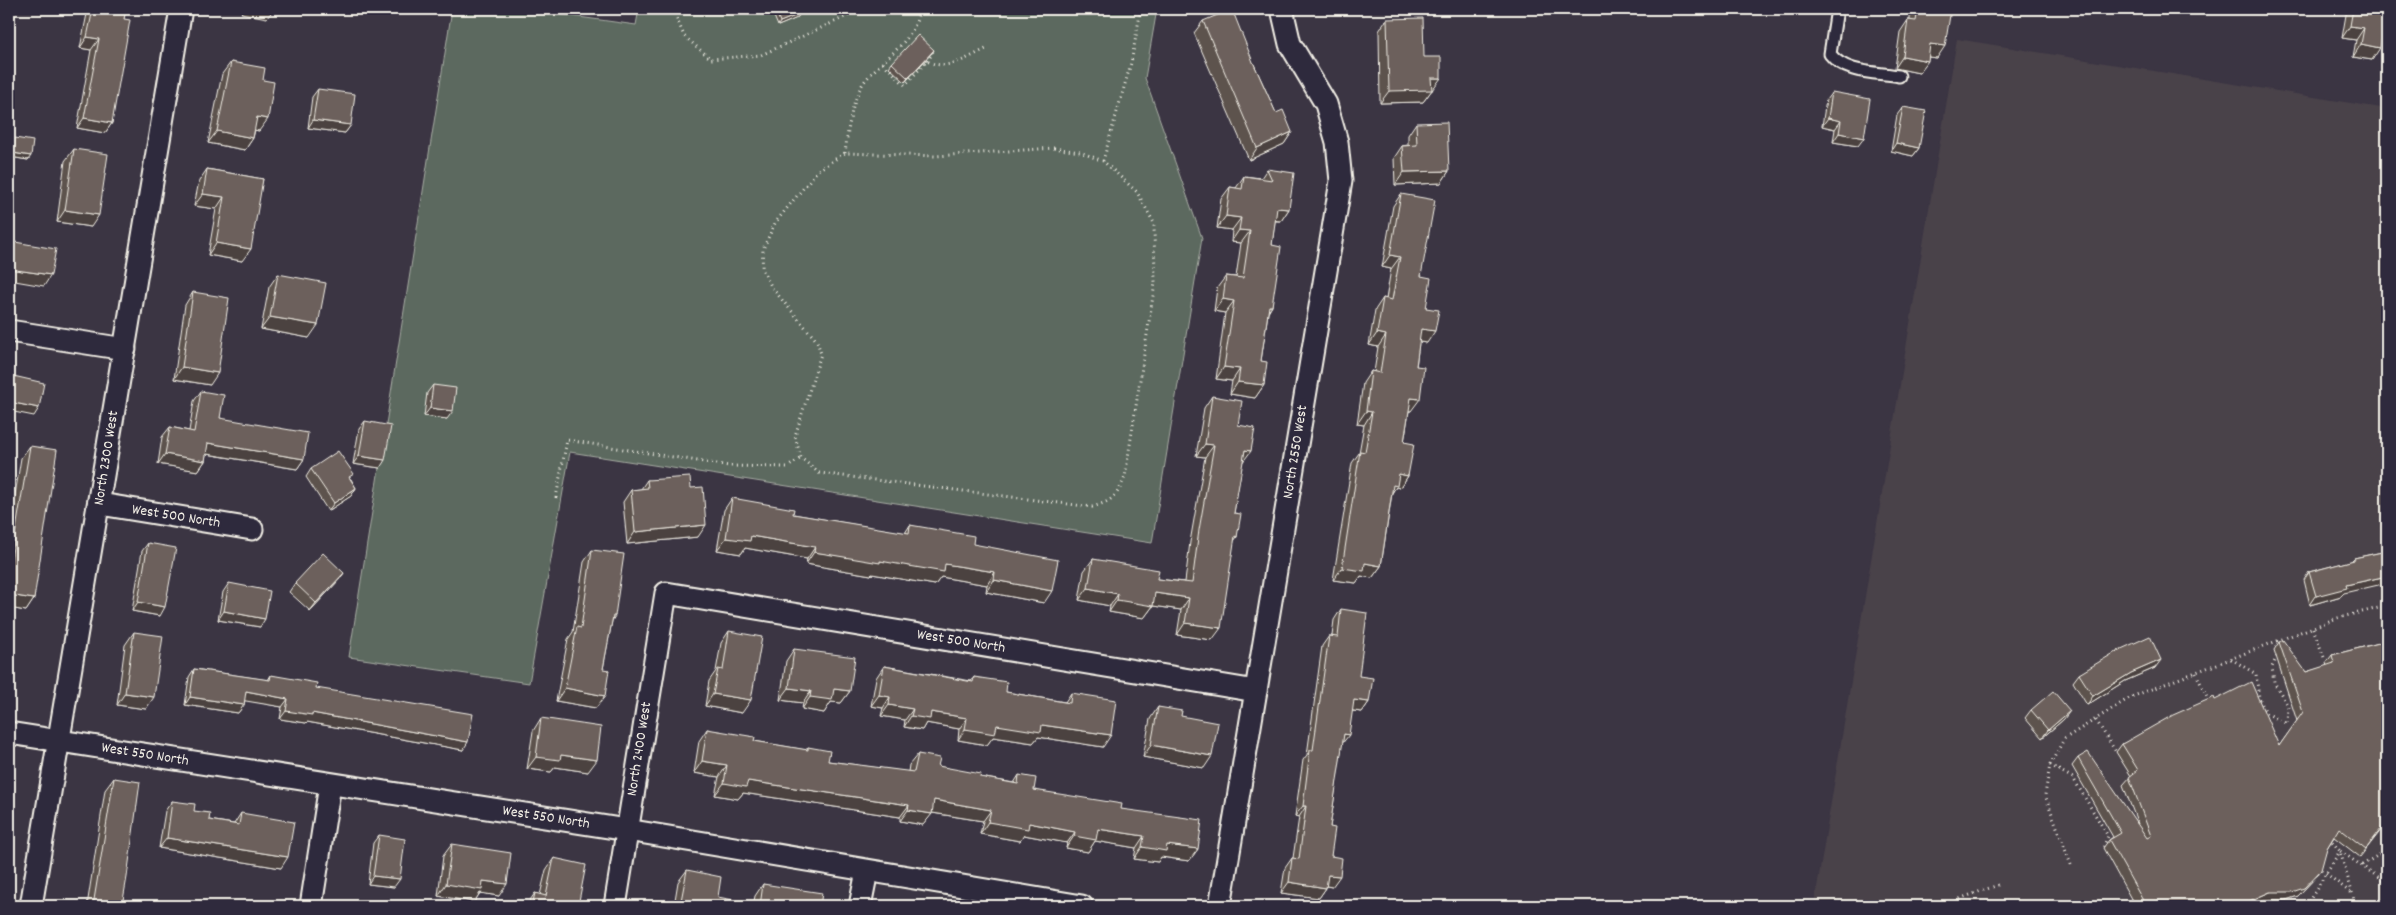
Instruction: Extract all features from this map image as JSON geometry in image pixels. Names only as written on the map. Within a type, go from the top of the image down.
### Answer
[{"type":"street","name":"North 2300 West","points":[[31,906],[100,504],[181,9]]},
{"type":"street","name":"North 2550 West","points":[[1220,906],[1342,181],[1337,142],[1326,104],[1290,44],[1282,9]]},
{"type":"street","points":[[9,331],[125,349]]},
{"type":"street","name":"West 500 North","points":[[100,504],[252,529]]},
{"type":"street","name":"West 500 North","points":[[666,593],[1256,691]]},
{"type":"street","name":"North 2400 West","points":[[615,906],[666,593]]},
{"type":"street","name":"West 550 North","points":[[9,733],[627,830],[1082,906]]},
{"type":"street","points":[[311,906],[330,784]]},
{"type":"street","points":[[860,906],[867,871]]},
{"type":"lane","points":[[1837,9],[1830,54],[1837,63],[1848,68],[1899,76]]},
{"type":"path","points":[[673,9],[684,36],[711,59],[762,55],[863,9]]},
{"type":"path","points":[[845,153],[854,104],[864,82],[912,33],[918,21],[919,9]]},
{"type":"path","points":[[973,9],[975,13]]},
{"type":"path","points":[[1104,161],[1131,64],[1142,9]]},
{"type":"path","points":[[884,63],[904,85],[933,53],[926,46]]},
{"type":"path","points":[[927,61],[935,65],[947,66],[988,48]]},
{"type":"path","points":[[1054,148],[1080,152],[1104,161],[1137,192],[1154,223],[1155,283],[1125,477],[1119,491],[1109,502],[1092,507],[1072,506],[819,473],[801,458],[795,436],[821,354],[817,341],[807,327],[772,288],[762,269],[763,249],[775,223],[818,170],[845,153],[936,156],[1054,148]]},
{"type":"path","points":[[556,498],[567,440],[729,466],[788,467],[801,458]]},
{"type":"path","points":[[2070,865],[2045,795],[2050,765],[2064,739],[2132,697],[2337,618],[2387,606]]},
{"type":"path","points":[[2313,627],[2325,660]]},
{"type":"path","points":[[2231,659],[2256,674],[2259,698],[2266,713],[2279,722],[2287,724],[2288,706],[2274,682],[2272,667],[2279,652],[2278,641]]},
{"type":"path","points":[[2196,673],[2209,703]]},
{"type":"path","points":[[2096,720],[2116,752]]},
{"type":"path","points":[[2050,765],[2073,778],[2108,836],[2103,848]]},
{"type":"path","points":[[2323,833],[2340,851],[2387,883]]},
{"type":"path","points":[[2362,865],[2387,850]]},
{"type":"path","points":[[2306,906],[2340,851]]},
{"type":"path","points":[[2340,851],[2356,906]]},
{"type":"path","points":[[2316,866],[2353,895]]},
{"type":"path","points":[[1957,906],[1956,900],[1998,885]]},
{"type":"shaded area","points":[[1957,39],[2387,109],[2387,906],[1814,906]]},
{"type":"green space","points":[[452,9],[521,9],[636,25],[639,9],[1157,9],[1145,78],[1202,238],[1152,543],[570,452],[529,683],[349,657]]},
{"type":"building","points":[[93,9],[126,9],[124,19],[130,20],[112,123],[84,118],[99,39],[87,37]]},
{"type":"building","points":[[775,9],[798,9],[800,14],[780,22]]},
{"type":"building","points":[[1232,9],[1276,113],[1283,110],[1292,132],[1257,148],[1203,21]]},
{"type":"building","points":[[1918,9],[1951,9],[1945,46],[1930,44],[1928,61],[1903,56],[1908,20],[1916,21]]},
{"type":"building","points":[[2353,9],[2387,9],[2387,31],[2383,30],[2380,48],[2361,44],[2364,28],[2350,26]]},
{"type":"building","points":[[1423,18],[1424,57],[1441,57],[1441,78],[1431,78],[1432,90],[1389,91],[1387,19]]},
{"type":"building","points":[[918,35],[934,50],[908,78],[892,63]]},
{"type":"building","points":[[231,62],[265,68],[263,80],[274,82],[268,119],[257,117],[253,138],[217,131]]},
{"type":"building","points":[[318,89],[355,94],[351,125],[313,120]]},
{"type":"building","points":[[1832,92],[1870,99],[1864,138],[1839,133],[1841,121],[1828,118]]},
{"type":"building","points":[[1903,107],[1926,111],[1919,148],[1896,143]]},
{"type":"building","points":[[1447,122],[1449,171],[1404,172],[1402,146],[1417,145],[1416,123]]},
{"type":"building","points":[[15,138],[33,141],[31,156],[13,153]]},
{"type":"building","points":[[74,149],[108,154],[99,215],[65,210]]},
{"type":"building","points":[[207,169],[263,179],[251,249],[216,243],[224,197],[203,194]]},
{"type":"building","points":[[1267,169],[1294,173],[1289,209],[1277,208],[1272,245],[1281,247],[1272,306],[1269,306],[1261,361],[1267,362],[1264,385],[1238,382],[1240,369],[1224,367],[1234,301],[1223,299],[1226,276],[1243,278],[1250,231],[1239,230],[1241,218],[1226,216],[1230,187],[1242,189],[1244,176],[1272,180]]},
{"type":"building","points":[[1401,194],[1435,200],[1421,276],[1431,278],[1426,308],[1439,310],[1435,331],[1421,329],[1416,366],[1424,367],[1420,399],[1411,398],[1404,442],[1414,444],[1408,476],[1399,474],[1397,486],[1393,485],[1381,566],[1365,563],[1364,571],[1342,568],[1360,451],[1365,452],[1372,412],[1366,411],[1371,371],[1380,373],[1386,335],[1377,333],[1383,298],[1392,300],[1400,257],[1390,255]]},
{"type":"building","points":[[9,241],[56,249],[51,275],[9,269]]},
{"type":"building","points":[[278,274],[326,283],[318,325],[270,317]]},
{"type":"building","points":[[193,292],[229,298],[218,373],[182,367]]},
{"type":"building","points":[[9,375],[44,383],[39,408],[9,402]]},
{"type":"building","points":[[433,385],[456,388],[453,411],[430,408]]},
{"type":"building","points":[[201,391],[224,395],[220,418],[308,433],[304,459],[208,443],[205,461],[165,454],[170,427],[194,432]]},
{"type":"building","points":[[1212,396],[1242,401],[1238,425],[1255,428],[1251,451],[1245,450],[1234,513],[1241,514],[1237,537],[1235,536],[1221,628],[1185,623],[1189,598],[1155,593],[1153,606],[1117,600],[1118,594],[1088,588],[1093,559],[1159,570],[1157,579],[1192,583],[1214,445],[1205,444]]},
{"type":"building","points":[[365,421],[391,426],[385,460],[359,456]]},
{"type":"building","points":[[30,446],[57,450],[34,599],[9,595],[9,571]]},
{"type":"building","points":[[338,451],[354,474],[349,477],[356,488],[334,503],[311,469]]},
{"type":"building","points":[[690,477],[691,488],[703,487],[706,525],[635,532],[631,490],[648,488],[647,480]]},
{"type":"building","points":[[732,498],[794,509],[793,514],[909,533],[910,525],[974,536],[973,544],[1058,560],[1052,591],[994,580],[995,572],[945,564],[944,572],[814,552],[815,547],[751,536],[750,541],[726,538]]},
{"type":"building","points":[[148,543],[176,548],[165,607],[138,602]]},
{"type":"building","points":[[592,550],[624,554],[615,616],[613,616],[603,669],[609,670],[605,696],[565,688],[577,627],[581,628]]},
{"type":"building","points":[[2387,551],[2387,576],[2346,585],[2347,588],[2316,596],[2309,572],[2354,560],[2354,558]]},
{"type":"building","points":[[323,553],[344,573],[316,603],[295,583]]},
{"type":"building","points":[[229,583],[270,591],[265,619],[224,611]]},
{"type":"building","points":[[1341,609],[1367,613],[1359,676],[1373,678],[1369,702],[1354,700],[1349,735],[1344,734],[1330,827],[1335,828],[1331,856],[1342,858],[1340,876],[1328,875],[1326,888],[1289,882],[1292,858],[1299,859],[1306,806],[1303,806],[1310,750],[1313,750],[1329,636],[1338,637]]},
{"type":"building","points":[[729,631],[762,637],[751,700],[713,694],[718,669],[723,670]]},
{"type":"building","points":[[134,632],[163,636],[154,697],[125,693]]},
{"type":"building","points":[[2150,636],[2161,660],[2131,673],[2093,696],[2079,674],[2119,650]]},
{"type":"building","points":[[2283,640],[2306,672],[2334,663],[2332,655],[2387,641],[2387,821],[2366,849],[2339,828],[2327,848],[2321,870],[2304,888],[2292,892],[2270,892],[2238,906],[2204,906],[2201,901],[2186,906],[2146,906],[2109,840],[2121,833],[2078,758],[2088,752],[2147,838],[2151,836],[2129,777],[2138,770],[2122,744],[2173,715],[2214,697],[2215,700],[2251,682],[2279,746],[2303,712],[2279,642]]},
{"type":"building","points":[[794,649],[855,657],[850,691],[834,689],[832,700],[810,697],[811,691],[789,688]]},
{"type":"building","points":[[884,666],[973,682],[974,677],[1007,682],[1006,692],[1070,703],[1071,693],[1116,700],[1111,735],[1042,725],[1041,732],[997,725],[995,734],[965,729],[967,718],[931,712],[930,719],[911,716],[913,709],[889,705],[890,697],[879,695]]},
{"type":"building","points":[[194,669],[270,680],[271,675],[317,683],[316,688],[473,714],[468,742],[312,713],[312,715],[286,711],[288,699],[246,691],[244,705],[190,697]]},
{"type":"building","points":[[2053,691],[2070,711],[2048,730],[2031,710]]},
{"type":"building","points":[[1158,707],[1182,711],[1181,716],[1218,723],[1212,756],[1151,745]]},
{"type":"building","points":[[541,718],[601,727],[597,760],[561,755],[560,760],[536,757]]},
{"type":"building","points":[[707,729],[755,737],[754,741],[808,750],[808,747],[830,751],[828,761],[914,772],[918,754],[940,758],[938,766],[981,774],[980,777],[1018,784],[1019,775],[1036,778],[1034,790],[1122,804],[1121,809],[1202,820],[1198,849],[1167,845],[1166,851],[1142,847],[1144,836],[1098,829],[1096,840],[1074,836],[1075,832],[1029,823],[1028,829],[988,822],[991,810],[934,800],[932,814],[908,810],[909,805],[748,781],[746,787],[724,783],[727,765],[702,761]]},
{"type":"building","points":[[114,778],[140,782],[127,877],[122,906],[93,906]]},
{"type":"building","points":[[172,801],[195,804],[194,811],[210,813],[209,820],[239,825],[241,813],[294,822],[288,857],[167,838]]},
{"type":"building","points":[[379,835],[405,839],[400,879],[373,876]]},
{"type":"building","points":[[452,844],[511,853],[507,884],[483,881],[482,890],[446,884]]},
{"type":"building","points":[[554,858],[586,865],[578,906],[532,906],[535,893],[546,896]]},
{"type":"building","points":[[687,870],[721,877],[718,897],[733,900],[731,906],[680,906]]},
{"type":"building","points":[[763,884],[822,893],[820,906],[760,906]]}]
